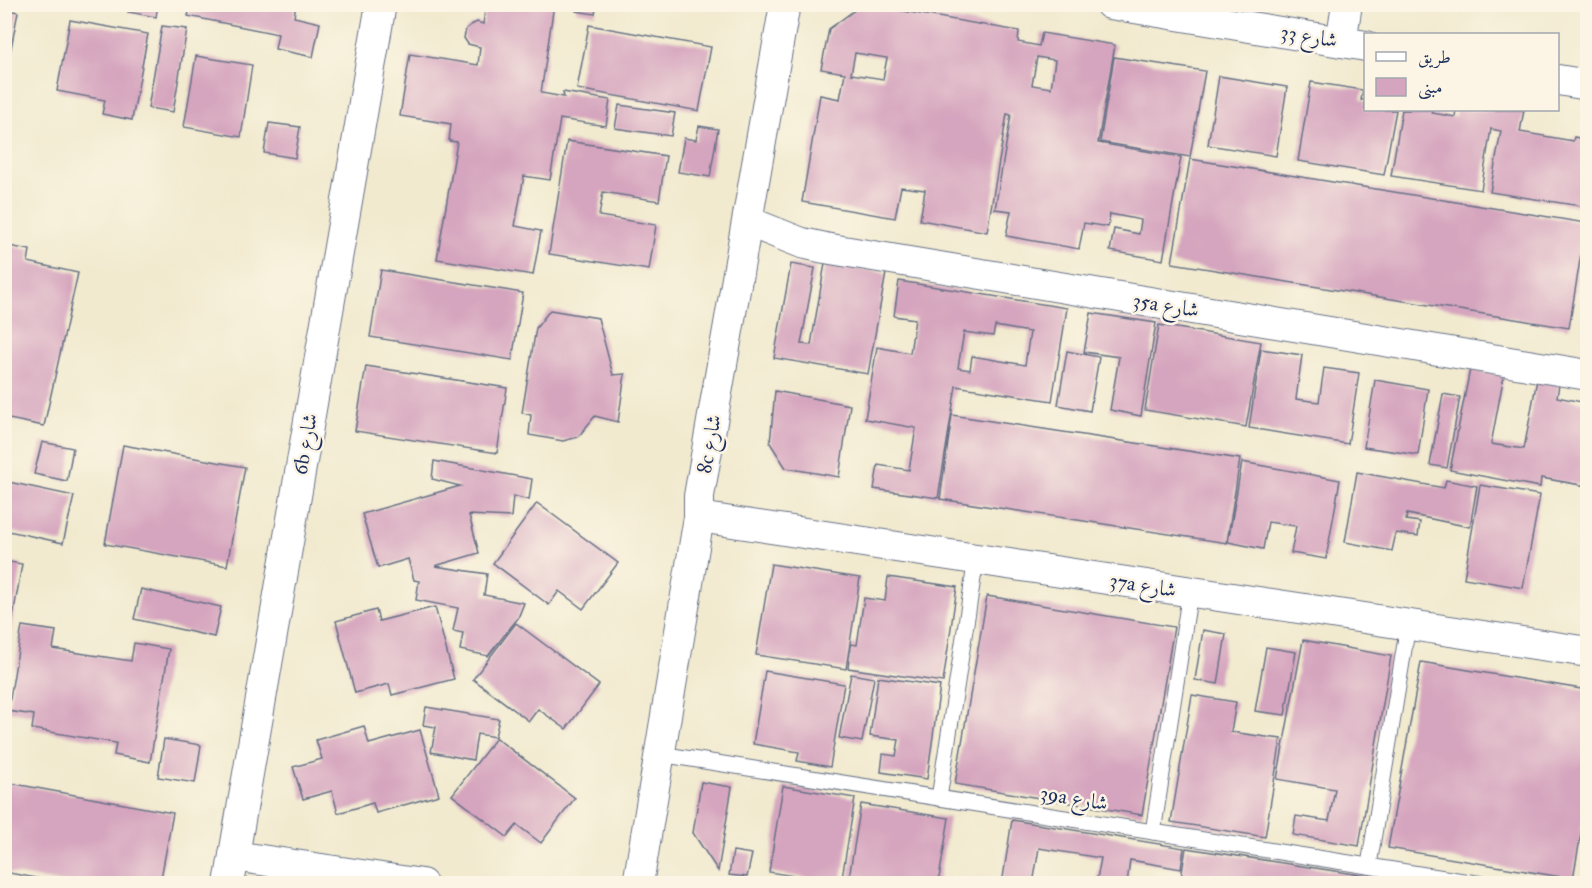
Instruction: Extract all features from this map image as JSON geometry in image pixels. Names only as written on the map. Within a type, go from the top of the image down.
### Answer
[{"type":"street","name":"6b شارع","points":[[231,870],[381,4]]},
{"type":"street","name":"8c شارع","points":[[638,884],[699,517],[699,496],[785,4]]},
{"type":"street","name":"شارع 33","points":[[1110,4],[1353,44]]},
{"type":"street","points":[[1347,4],[1353,44]]},
{"type":"street","points":[[1559,80],[1587,85]]},
{"type":"street","name":"35a شارع","points":[[748,222],[802,243],[825,248],[1587,375]]},
{"type":"street","name":"37a شارع","points":[[699,517],[1587,652]]},
{"type":"street","points":[[231,870],[422,884]]},
{"type":"lane","points":[[939,798],[976,559]]},
{"type":"lane","points":[[1153,832],[1191,592]]},
{"type":"lane","points":[[1369,865],[1408,625]]},
{"type":"lane","name":"39a شارع","points":[[660,754],[1482,884]]},
{"type":"building","points":[[130,4],[158,4],[156,17],[128,12]]},
{"type":"building","points":[[191,4],[296,4],[294,17],[320,23],[313,57],[275,49],[278,34],[188,16]]},
{"type":"building","points":[[486,4],[554,4],[541,93],[564,97],[563,92],[610,100],[606,126],[560,119],[550,180],[524,176],[515,226],[541,231],[533,275],[437,259],[457,142],[449,141],[451,124],[400,116],[410,54],[478,65],[480,47],[468,44],[464,38],[466,29],[471,25],[477,22],[483,24]]},
{"type":"building","points":[[577,4],[597,4],[595,14],[576,11]]},
{"type":"building","points":[[863,4],[1019,31],[1018,42],[1039,46],[1042,33],[1115,45],[1098,143],[1181,157],[1163,260],[1110,251],[1114,229],[1139,234],[1141,220],[1110,214],[1108,227],[1084,223],[1079,249],[1006,236],[1011,211],[995,209],[1011,115],[1007,114],[987,232],[920,220],[925,190],[901,187],[895,218],[802,202],[820,95],[840,99],[845,73],[821,69],[829,29]],"holes":[[[855,53],[887,58],[883,79],[851,74]],[[1037,57],[1055,60],[1051,88],[1032,85]]]},
{"type":"building","points":[[4,9],[18,12],[6,74],[4,74]]},
{"type":"building","points":[[70,20],[148,34],[132,120],[102,114],[105,100],[57,91]]},
{"type":"building","points":[[589,25],[711,47],[699,111],[577,89]]},
{"type":"building","points":[[162,26],[187,29],[173,112],[148,108]]},
{"type":"building","points":[[196,56],[252,65],[241,137],[184,127]]},
{"type":"building","points":[[1114,57],[1205,71],[1190,157],[1100,142]]},
{"type":"building","points":[[1219,76],[1287,87],[1276,156],[1208,145]]},
{"type":"building","points":[[1311,82],[1363,90],[1361,100],[1364,100],[1364,111],[1396,111],[1384,175],[1298,161]]},
{"type":"building","points":[[619,105],[675,113],[671,136],[615,128]]},
{"type":"building","points":[[1402,111],[1433,111],[1432,113],[1455,117],[1456,111],[1524,111],[1520,132],[1573,141],[1574,137],[1584,139],[1587,124],[1587,207],[1490,192],[1501,131],[1491,129],[1481,190],[1391,176]]},
{"type":"building","points":[[269,123],[300,127],[295,158],[264,153]]},
{"type":"building","points":[[699,126],[718,129],[710,177],[678,172],[684,138],[696,140]]},
{"type":"building","points":[[567,141],[666,156],[659,201],[603,192],[599,216],[656,225],[649,270],[549,254]]},
{"type":"building","points":[[1190,159],[1586,223],[1569,328],[1172,263]]},
{"type":"building","points":[[4,245],[30,250],[28,262],[78,273],[44,426],[4,418]]},
{"type":"building","points":[[825,263],[886,273],[868,374],[774,358],[791,264],[815,268],[801,344],[811,345]]},
{"type":"building","points":[[381,270],[523,293],[512,360],[370,337]]},
{"type":"building","points":[[899,281],[1067,308],[1052,401],[956,386],[938,498],[874,489],[878,465],[909,470],[916,428],[865,419],[877,347],[910,353],[915,319],[894,316]],"holes":[[[995,326],[1030,332],[1025,365],[972,356],[970,370],[958,368],[964,332],[993,336]]]},
{"type":"building","points":[[550,310],[598,318],[613,375],[625,374],[618,422],[595,416],[578,437],[563,441],[529,435],[531,415],[522,413],[536,328]]},
{"type":"building","points":[[1091,313],[1156,323],[1141,416],[1110,410],[1119,357],[1084,352]]},
{"type":"building","points":[[1159,325],[1261,342],[1246,427],[1145,410]]},
{"type":"building","points":[[1261,349],[1302,355],[1296,399],[1319,402],[1324,368],[1359,373],[1348,444],[1249,428]]},
{"type":"building","points":[[1067,351],[1099,357],[1090,411],[1058,405]]},
{"type":"building","points":[[366,366],[507,388],[497,453],[355,431]]},
{"type":"building","points":[[1470,369],[1504,375],[1491,444],[1524,449],[1538,374],[1560,379],[1557,397],[1587,403],[1587,486],[1541,478],[1540,487],[1450,470]]},
{"type":"building","points":[[1375,380],[1428,389],[1418,455],[1364,447]]},
{"type":"building","points":[[775,391],[850,405],[839,477],[786,468],[770,443]]},
{"type":"building","points":[[1443,394],[1460,397],[1447,468],[1430,465]]},
{"type":"building","points":[[952,415],[1240,459],[1227,543],[940,499]]},
{"type":"building","points":[[42,442],[73,448],[67,481],[34,474]]},
{"type":"building","points":[[123,445],[245,467],[227,566],[105,544]]},
{"type":"building","points":[[434,461],[532,479],[529,500],[513,496],[511,517],[469,515],[479,553],[435,566],[487,574],[484,595],[524,603],[518,618],[488,656],[460,650],[463,633],[453,631],[458,608],[416,600],[419,581],[414,580],[408,559],[378,568],[362,514],[460,486],[432,479]]},
{"type":"building","points":[[1242,462],[1340,480],[1326,559],[1291,553],[1296,526],[1268,522],[1263,549],[1228,542]]},
{"type":"building","points":[[1357,472],[1444,488],[1446,480],[1477,486],[1470,527],[1407,514],[1406,520],[1420,522],[1418,536],[1396,533],[1392,551],[1345,542]]},
{"type":"building","points":[[4,481],[74,496],[63,543],[4,530]]},
{"type":"building","points":[[1480,485],[1540,495],[1523,588],[1464,578]]},
{"type":"building","points":[[537,503],[618,563],[583,609],[559,591],[549,605],[493,563]]},
{"type":"building","points":[[4,561],[22,564],[6,658],[4,658]]},
{"type":"building","points":[[771,564],[860,578],[846,669],[756,655]]},
{"type":"building","points":[[888,577],[957,587],[943,682],[848,668],[851,644],[857,645],[864,598],[885,601]]},
{"type":"building","points":[[141,589],[221,607],[214,637],[134,619]]},
{"type":"building","points":[[987,596],[1174,627],[1142,815],[955,784]]},
{"type":"building","points":[[435,607],[454,679],[392,695],[389,684],[355,693],[336,621],[376,610],[379,621]]},
{"type":"building","points":[[516,623],[599,685],[566,729],[538,709],[529,721],[473,679]]},
{"type":"building","points":[[22,626],[56,631],[53,649],[131,661],[134,643],[169,649],[150,762],[114,755],[116,743],[32,729],[34,715],[8,711]]},
{"type":"building","points":[[1203,630],[1226,634],[1218,684],[1195,680]]},
{"type":"building","points":[[1303,640],[1391,656],[1359,846],[1293,835],[1296,816],[1329,821],[1335,789],[1277,779]]},
{"type":"building","points":[[1266,647],[1296,652],[1285,715],[1255,711]]},
{"type":"building","points":[[1421,662],[1587,690],[1587,799],[1573,879],[1388,848]]},
{"type":"building","points":[[765,671],[844,684],[830,767],[797,761],[799,752],[753,744]]},
{"type":"building","points":[[851,674],[874,678],[862,742],[839,738]]},
{"type":"building","points":[[878,677],[940,686],[927,779],[881,772],[883,754],[896,756],[899,740],[870,736]]},
{"type":"building","points":[[1192,695],[1236,702],[1231,732],[1281,739],[1265,837],[1171,822]]},
{"type":"building","points":[[426,707],[499,719],[495,737],[477,734],[473,760],[431,752],[436,727],[423,725]]},
{"type":"building","points":[[364,726],[369,744],[420,730],[439,795],[376,813],[373,803],[338,813],[332,791],[303,799],[293,767],[322,759],[316,740]]},
{"type":"building","points":[[496,738],[575,798],[541,843],[517,825],[507,837],[452,795]]},
{"type":"building","points":[[164,739],[201,745],[195,783],[158,777]]},
{"type":"building","points":[[4,782],[173,813],[160,884],[67,884],[4,872]]},
{"type":"building","points":[[701,782],[732,787],[718,871],[693,833]]},
{"type":"building","points":[[783,786],[855,798],[841,884],[769,872]]},
{"type":"building","points":[[861,804],[949,818],[938,884],[848,884]]},
{"type":"building","points":[[1012,820],[1184,848],[1181,869],[1130,860],[1127,884],[1096,884],[1101,858],[1039,848],[1033,884],[1002,884]]},
{"type":"building","points":[[1186,848],[1406,882],[1406,884],[1180,884]]},
{"type":"building","points":[[733,851],[752,854],[747,877],[729,875]]}]
